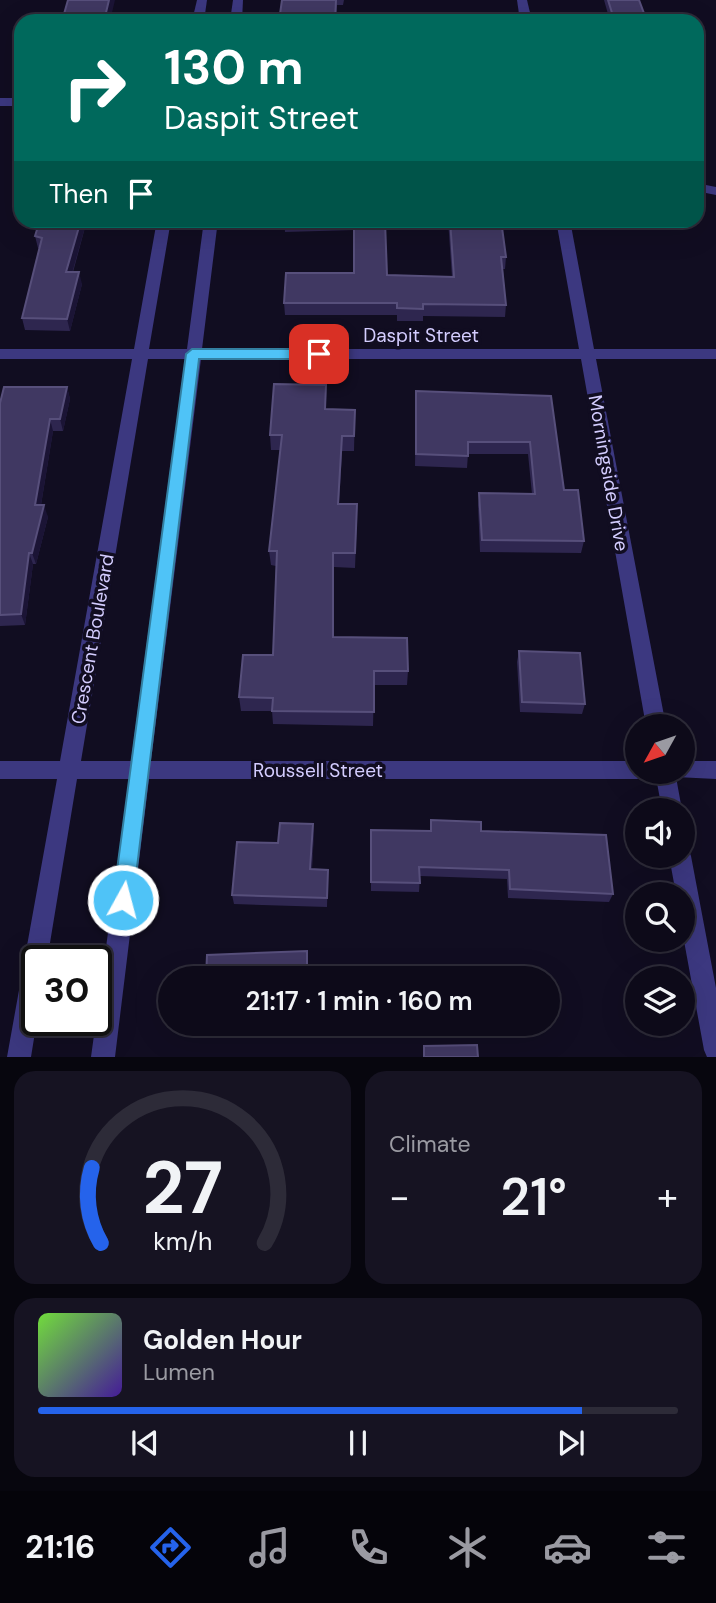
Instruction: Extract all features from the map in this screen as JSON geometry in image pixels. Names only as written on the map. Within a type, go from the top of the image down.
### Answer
[{"type":"street","name":"Crescent Boulevard","points":[[19,1057],[163,228]]},
{"type":"street","points":[[103,1057],[210,228]]},
{"type":"street","name":"Morningside Drive","points":[[564,228],[654,714]]},
{"type":"street","name":"Daspit Street","points":[[0,354],[716,354]]},
{"type":"street","name":"Roussell Street","points":[[0,770],[625,770]]},
{"type":"street","points":[[695,770],[716,770]]},
{"type":"street","points":[[682,868],[716,1050]]},
{"type":"building","points":[[68,0],[109,0],[106,14],[64,14]]},
{"type":"building","points":[[282,0],[336,0],[335,14],[280,14]]},
{"type":"building","points":[[608,0],[639,0],[644,14],[612,14]]},
{"type":"building","points":[[38,228],[79,228],[66,272],[79,272],[67,319],[22,318],[42,238],[35,236]]},
{"type":"building","points":[[354,228],[385,228],[387,275],[454,277],[451,228],[502,228],[506,257],[501,257],[506,305],[423,304],[423,309],[397,308],[397,303],[284,303],[286,273],[354,273]]},
{"type":"building","points":[[274,384],[326,385],[325,409],[355,410],[354,436],[342,436],[338,504],[357,504],[355,553],[333,553],[333,637],[407,638],[408,671],[374,671],[374,712],[272,711],[273,698],[239,697],[243,655],[273,655],[277,551],[269,551],[282,435],[270,435]]},
{"type":"building","points":[[4,387],[67,387],[60,419],[50,419],[35,505],[44,505],[32,553],[29,553],[21,614],[0,615],[0,403]]},
{"type":"building","points":[[416,391],[551,396],[564,490],[578,490],[584,541],[482,540],[479,493],[535,494],[530,442],[468,442],[468,456],[416,454]]},
{"type":"building","points":[[519,651],[580,653],[585,704],[522,702]]},
{"type":"building","points":[[431,820],[481,822],[481,831],[606,835],[613,894],[510,889],[509,870],[419,867],[420,883],[371,882],[371,830],[431,831]]},
{"type":"building","points":[[280,823],[313,824],[310,869],[328,870],[327,898],[232,895],[237,842],[278,843]]},
{"type":"building","points":[[307,951],[307,966],[207,966],[207,955]]},
{"type":"building","points":[[477,1045],[478,1057],[424,1057],[424,1046]]},
{"type":"route","points":[[123,900],[192,354],[319,354]]}]
